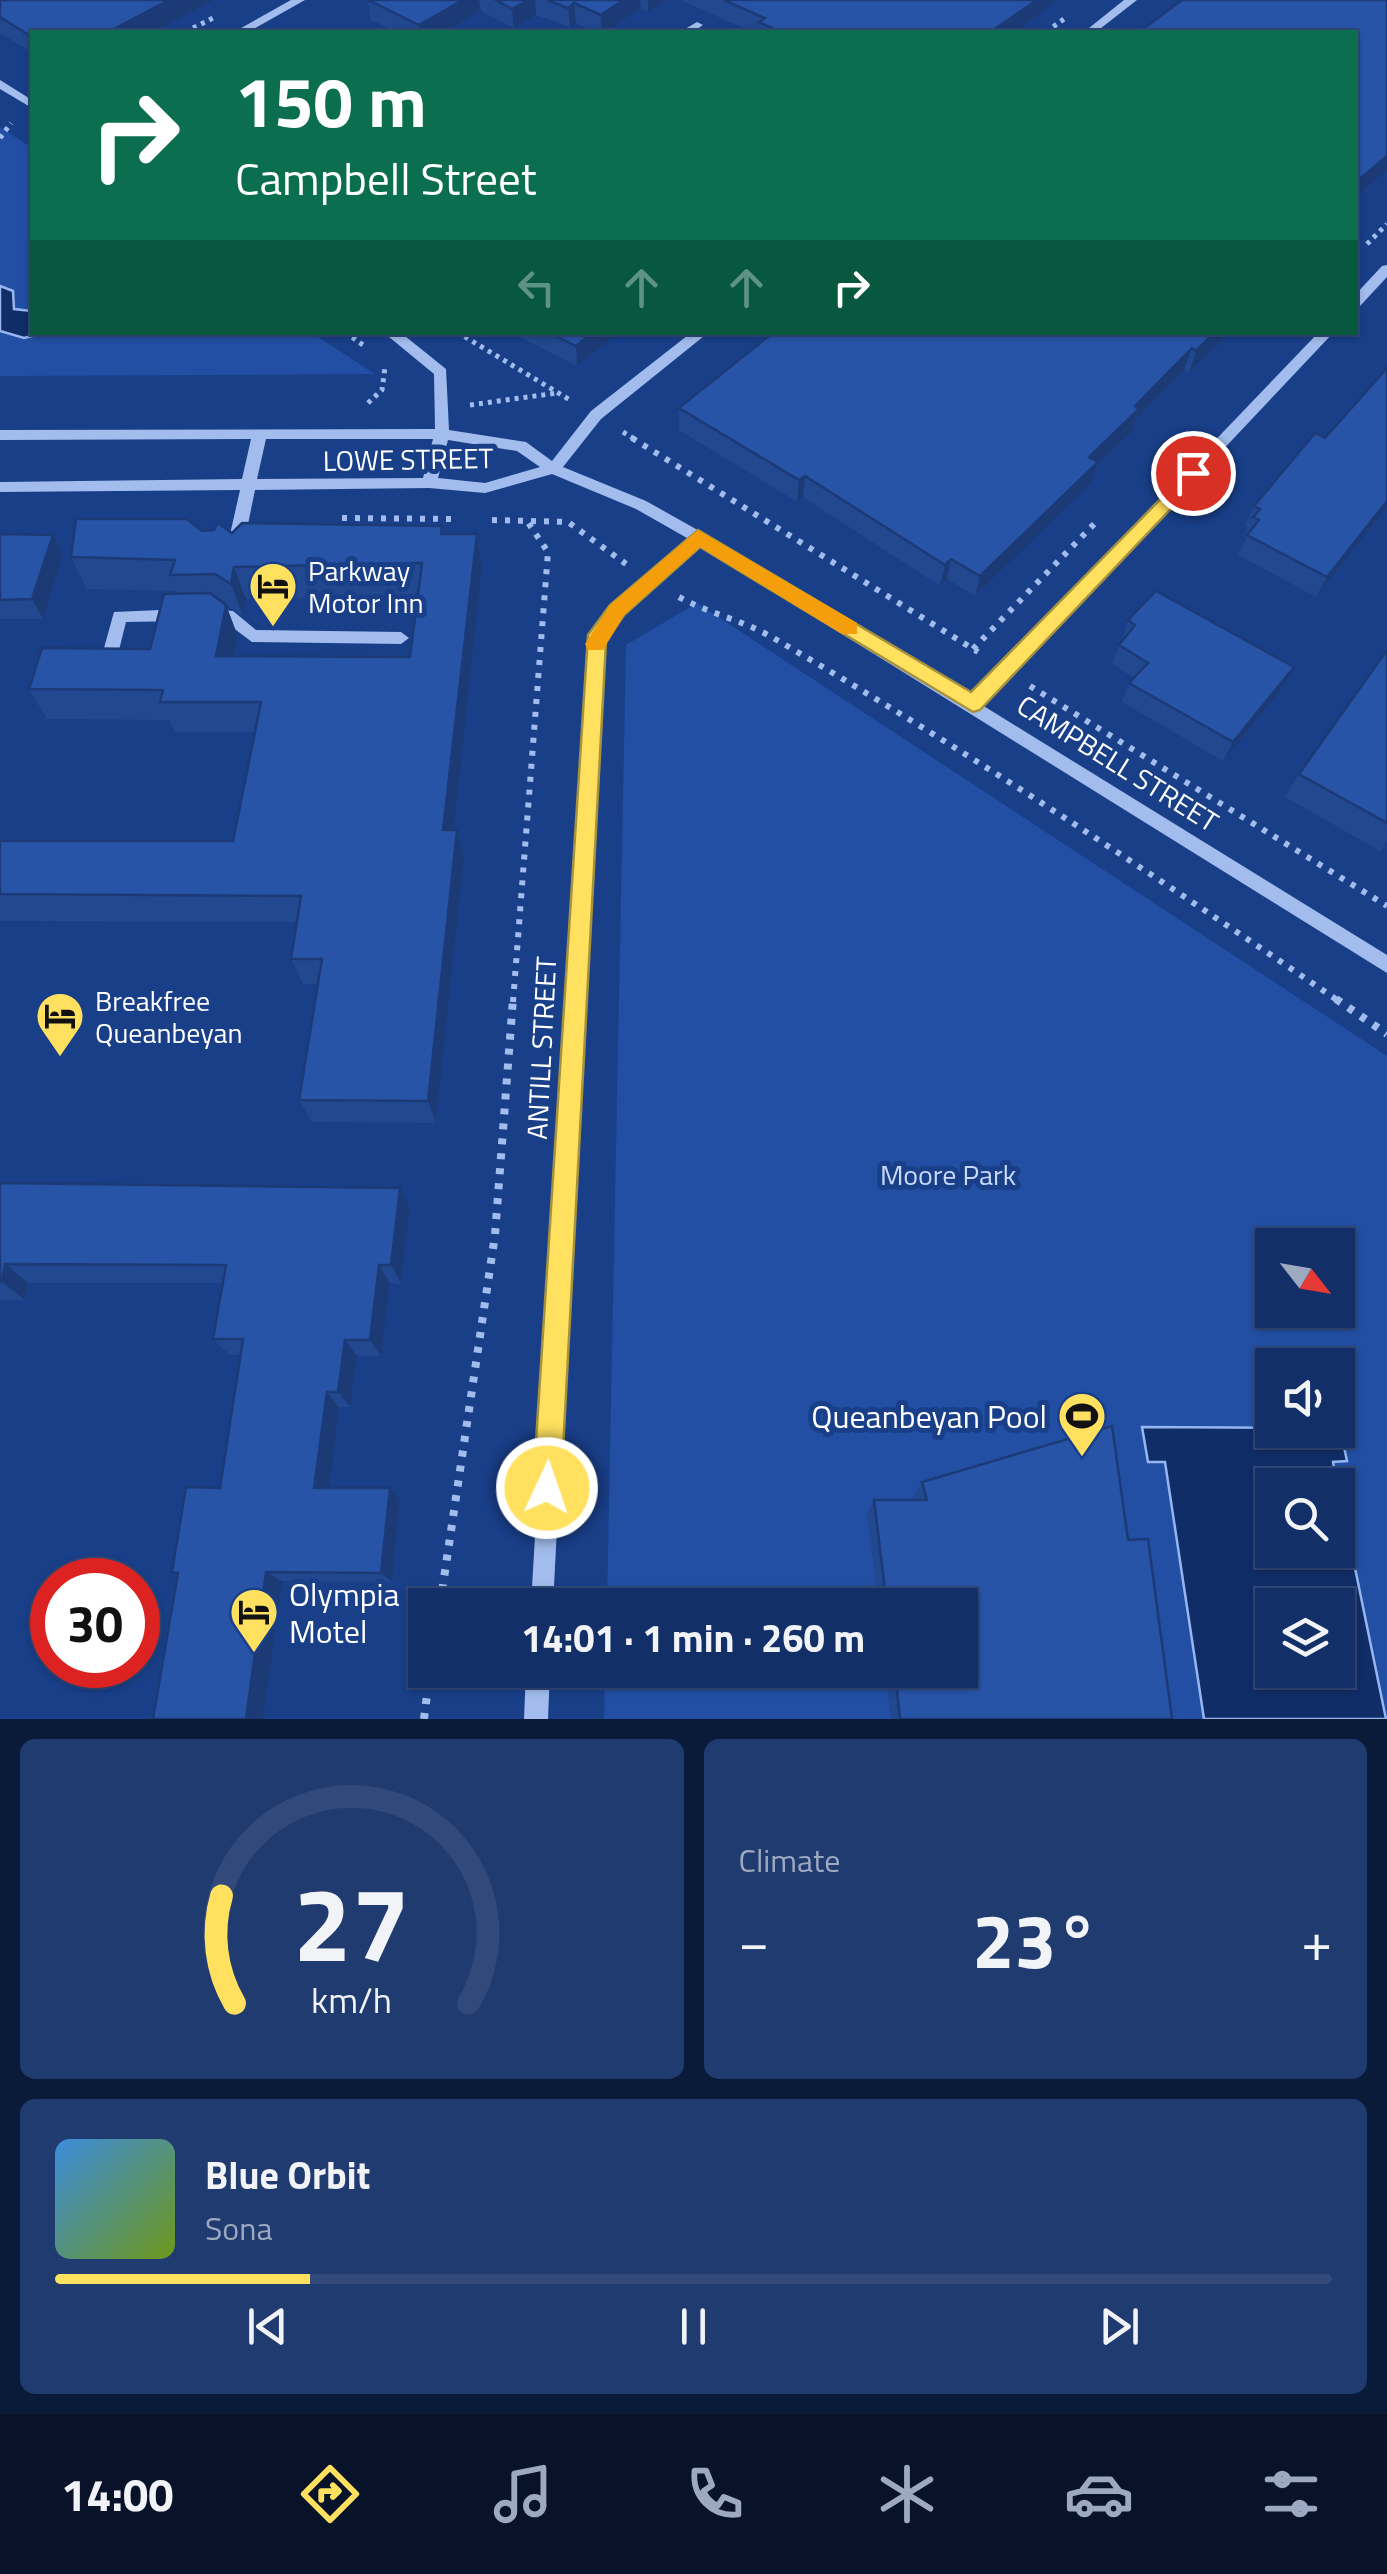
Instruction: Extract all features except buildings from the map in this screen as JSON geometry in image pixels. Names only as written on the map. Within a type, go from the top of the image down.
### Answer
[{"type":"street","points":[[244,30],[299,0]]},
{"type":"street","points":[[1093,30],[1132,0]]},
{"type":"street","points":[[0,84],[30,103]]},
{"type":"street","points":[[1358,300],[1387,269]]},
{"type":"street","points":[[394,335],[441,372],[442,434],[429,483]]},
{"type":"street","points":[[553,469],[596,415],[698,335]]},
{"type":"street","points":[[973,704],[1324,335]]},
{"type":"street","name":"LOWE STREET","points":[[0,435],[442,434],[521,446],[553,469]]},
{"type":"street","points":[[233,547],[259,436]]},
{"type":"street","name":"LOWE STREET","points":[[0,486],[429,483],[485,488],[553,469]]},
{"type":"street","name":"CAMPBELL STREET","points":[[553,469],[641,505],[698,537],[973,704],[1387,965]]},
{"type":"street","name":"ANTILL STREET","points":[[543,1588],[596,641],[617,610],[698,537]]},
{"type":"street","points":[[107,666],[120,616],[205,607],[230,607],[252,636],[401,638]]},
{"type":"street","points":[[536,1719],[537,1688]]},
{"type":"path","points":[[1358,253],[1387,224]]},
{"type":"path","points":[[462,335],[1387,906]]},
{"type":"path","points":[[337,518],[469,520]]},
{"type":"path","points":[[488,520],[568,522],[697,609],[778,641],[1053,813],[1387,1034]]},
{"type":"path","points":[[443,1588],[490,1272],[505,1130],[548,552],[526,520]]},
{"type":"path","points":[[424,1719],[428,1688]]},
{"type":"green space","points":[[0,127],[30,147],[30,335],[315,335],[375,374],[0,376]]},
{"type":"green space","name":"Moore Park","points":[[697,603],[1387,1056],[1387,1719],[604,1719],[605,1688],[978,1688],[978,1588],[607,1588],[626,645]]},
{"type":"shaded area","points":[[0,286],[13,291],[14,309],[30,311],[30,335],[36,335],[24,338],[0,331]]},
{"type":"shaded area","points":[[1142,1427],[1255,1428],[1255,1448],[1344,1448],[1347,1461],[1333,1462],[1334,1468],[1255,1468],[1255,1568],[1355,1568],[1386,1719],[1204,1719],[1165,1462],[1148,1462]]},
{"type":"slow traffic","points":[[595,644],[617,610],[698,537],[850,629]]},
{"type":"place","name":"Parkway Motor Inn","points":[[273,628]]},
{"type":"place","name":"Breakfree Queanbeyan","points":[[60,1058]]},
{"type":"place","name":"Queanbeyan Pool","points":[[1082,1458]]},
{"type":"place","name":"Olympia Motel","points":[[254,1654]]},
{"type":"route","points":[[547,1488],[596,641],[617,610],[698,537],[973,704],[1193,473]]}]
